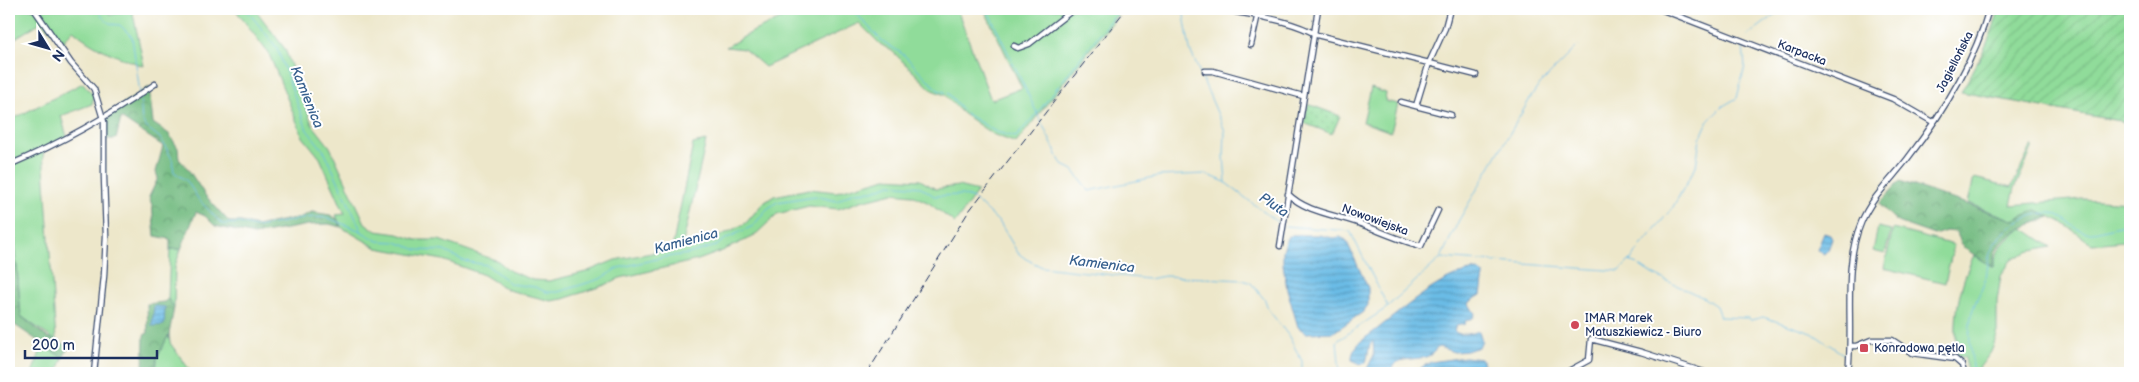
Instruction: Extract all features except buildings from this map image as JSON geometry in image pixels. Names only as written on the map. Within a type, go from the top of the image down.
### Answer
[{"type":"street","points":[[34,9],[75,69],[94,89],[103,118],[105,132],[106,236],[94,373]]},
{"type":"street","points":[[1014,46],[1018,48],[1029,44],[1074,9]]},
{"type":"street","points":[[1222,9],[1476,75]]},
{"type":"street","points":[[1251,45],[1259,9]]},
{"type":"street","points":[[1280,246],[1318,9]]},
{"type":"street","points":[[1416,106],[1426,68],[1445,28],[1450,9]]},
{"type":"street","name":"Karpacka","points":[[1660,9],[1893,99],[1933,122]]},
{"type":"street","name":"Jagiellońska","points":[[1848,373],[1852,259],[1858,228],[1867,210],[1916,148],[1933,122],[1972,56],[1988,9]]},
{"type":"street","points":[[1204,70],[1303,96]]},
{"type":"street","points":[[9,165],[57,144],[103,118],[155,84]]},
{"type":"street","points":[[1401,102],[1451,115]]},
{"type":"street","name":"Nowowiejska","points":[[1288,194],[1296,202],[1308,208],[1366,225],[1384,234],[1421,246],[1438,210]]},
{"type":"street","points":[[1565,373],[1589,360],[1591,339],[1708,373]]},
{"type":"street","points":[[1850,346],[1856,346],[1871,340],[1892,340],[1912,353],[1955,359],[1962,365],[1964,373]]},
{"type":"green space","points":[[9,9],[104,9],[111,15],[132,9],[144,66],[98,47],[73,30],[65,39],[64,45],[41,22],[9,42]]},
{"type":"green space","points":[[235,9],[255,9],[285,49],[312,124],[330,147],[365,223],[376,231],[398,234],[416,240],[439,240],[498,261],[510,271],[533,280],[549,281],[586,272],[615,260],[672,249],[693,144],[706,141],[682,247],[708,242],[746,223],[763,203],[774,196],[809,189],[836,192],[886,178],[920,180],[936,189],[958,186],[978,191],[955,223],[929,203],[912,195],[893,193],[838,209],[809,206],[777,214],[754,236],[720,252],[698,260],[620,278],[563,299],[551,301],[508,290],[484,275],[443,260],[377,248],[341,227],[336,215],[345,214],[320,158],[303,137],[269,54]]},
{"type":"green space","points":[[802,9],[957,9],[991,100],[1022,88],[984,9],[1122,9],[1016,143],[992,134],[962,113],[945,95],[932,90],[892,51],[880,44],[859,23],[765,67],[744,49],[726,47],[754,31]]},
{"type":"green space","points":[[1999,9],[2130,9],[2130,123],[1961,92],[1988,41]]},
{"type":"green space","points":[[83,83],[94,96],[92,104],[61,116],[68,140],[43,152],[56,341],[21,316],[9,171],[9,121]]},
{"type":"green space","points":[[149,87],[153,123],[169,134],[178,148],[179,159],[205,195],[229,222],[241,222],[256,226],[301,217],[312,212],[330,215],[337,219],[341,227],[329,224],[308,225],[254,235],[215,226],[205,216],[196,212],[181,249],[170,249],[170,239],[155,236],[152,205],[149,197],[158,178],[156,172],[163,146],[121,118],[116,139],[104,139],[105,116]]},
{"type":"green space","points":[[1371,88],[1386,93],[1385,101],[1398,104],[1391,132],[1363,122]]},
{"type":"green space","points":[[1308,104],[1340,116],[1332,134],[1304,123]]},
{"type":"green space","points":[[2031,147],[2033,147],[2015,188],[2011,205],[2083,199],[2130,202],[2130,245],[2124,241],[2092,244],[2060,221],[2036,210],[2013,220],[1968,203],[1974,178],[2012,187]]},
{"type":"green space","points":[[9,171],[21,316],[47,337],[69,346],[63,358],[9,321]]},
{"type":"green space","points":[[1900,181],[2013,220],[2036,210],[2050,217],[2020,230],[2000,244],[1994,257],[1993,267],[1964,248],[1956,232],[1946,231],[1934,235],[1897,222],[1879,204]]},
{"type":"green space","points":[[1878,227],[1891,230],[1885,254],[1873,251]]},
{"type":"green space","points":[[2023,228],[2051,247],[2027,252],[2011,260],[2001,276],[1997,301],[1997,336],[1991,352],[1979,368],[1986,373],[1967,373],[1965,358],[1958,356],[1956,343],[1956,317],[1964,279],[1974,255],[1993,267],[1997,253],[2003,244]]},
{"type":"green space","points":[[1893,229],[1954,245],[1945,283],[1884,268]]},
{"type":"green space","points":[[170,249],[181,249],[175,266],[174,308],[168,299]]},
{"type":"green space","points":[[168,299],[174,308],[169,334],[157,358],[156,373],[143,373],[144,335],[148,333],[147,304],[164,302]]},
{"type":"green space","points":[[169,334],[170,343],[192,373],[156,373],[157,358]]},
{"type":"green space","points":[[43,345],[63,358],[57,373],[32,373]]},
{"type":"water","points":[[1824,233],[1830,235],[1832,239],[1828,250],[1824,254],[1817,250]]},
{"type":"water","points":[[1292,235],[1319,235],[1333,238],[1340,237],[1346,240],[1368,288],[1368,305],[1363,312],[1334,332],[1306,333],[1298,327],[1287,289],[1283,264],[1283,251],[1287,239]]},
{"type":"water","points":[[1478,270],[1484,275],[1481,295],[1469,304],[1475,314],[1473,318],[1466,320],[1465,324],[1456,326],[1454,331],[1463,334],[1479,331],[1482,341],[1479,347],[1467,351],[1454,352],[1439,347],[1425,357],[1396,363],[1391,373],[1365,373],[1374,355],[1373,341],[1370,344],[1366,363],[1361,364],[1352,360],[1355,349],[1362,340],[1414,300],[1452,277]]},
{"type":"water","points":[[154,306],[165,307],[164,325],[152,326]]},
{"type":"water","points":[[1465,357],[1481,359],[1489,373],[1411,373],[1431,362]]},
{"type":"waterway","points":[[98,9],[106,21],[120,25],[132,37],[140,93]]},
{"type":"waterway","name":"Kamienica","points":[[246,9],[277,48],[307,130],[324,151],[362,232],[378,241],[396,242],[417,250],[444,251],[464,261],[487,265],[511,284],[535,287],[546,292],[558,292],[600,279],[618,268],[665,257],[688,254],[716,246],[727,238],[753,226],[767,209],[777,202],[815,196],[837,201],[854,192],[873,191],[890,184],[921,187],[934,196],[962,195],[974,199],[1000,223],[1018,253],[1042,267],[1148,279],[1165,276],[1243,280],[1251,283],[1265,300],[1268,309],[1288,335],[1302,361],[1302,373]]},
{"type":"waterway","points":[[852,9],[881,40],[904,55],[938,90],[948,93],[965,113],[996,132],[1016,137],[1119,9]]},
{"type":"waterway","points":[[987,9],[1060,161],[1063,165],[1073,170],[1089,191],[1159,176],[1206,174],[1225,182]]},
{"type":"waterway","name":"Pluta","points":[[1183,9],[1190,50],[1225,131],[1226,183],[1281,225]]},
{"type":"waterway","points":[[1748,35],[1783,9]]},
{"type":"waterway","points":[[1441,258],[1459,220],[1531,97],[1540,84],[1578,46]]},
{"type":"waterway","points":[[1641,246],[1673,207],[1696,166],[1700,139],[1708,121],[1723,106],[1737,98],[1745,66],[1743,48]]},
{"type":"waterway","points":[[140,97],[142,120],[146,127],[159,137],[164,144],[172,159],[174,172],[187,181],[199,200],[222,224],[240,223],[256,227],[313,217],[328,218],[361,231]]},
{"type":"waterway","points":[[1974,373],[1970,335],[1972,312],[1985,281],[1991,251],[2006,231],[2029,217],[2045,213],[2057,215],[2085,232],[2096,232],[2130,225]]},
{"type":"waterway","name":"Pluta","points":[[1285,226],[1350,231],[1388,307],[1337,341],[1340,373]]},
{"type":"waterway","points":[[1630,261],[1638,250]]},
{"type":"waterway","points":[[1388,306],[1441,258],[1620,271],[1629,261],[1637,264]]},
{"type":"waterway","points":[[1640,266],[1652,274],[1704,298],[1716,306],[1720,317],[1748,318],[1751,320],[1763,317],[1812,333],[1843,354]]},
{"type":"railway","points":[[867,373],[969,211],[1126,9]]},
{"type":"place","name":"IMAR Marek Matuszkiewicz - Biuro","points":[[1575,325]]},
{"type":"place","name":"Konradowa pętla","points":[[1864,348]]}]
